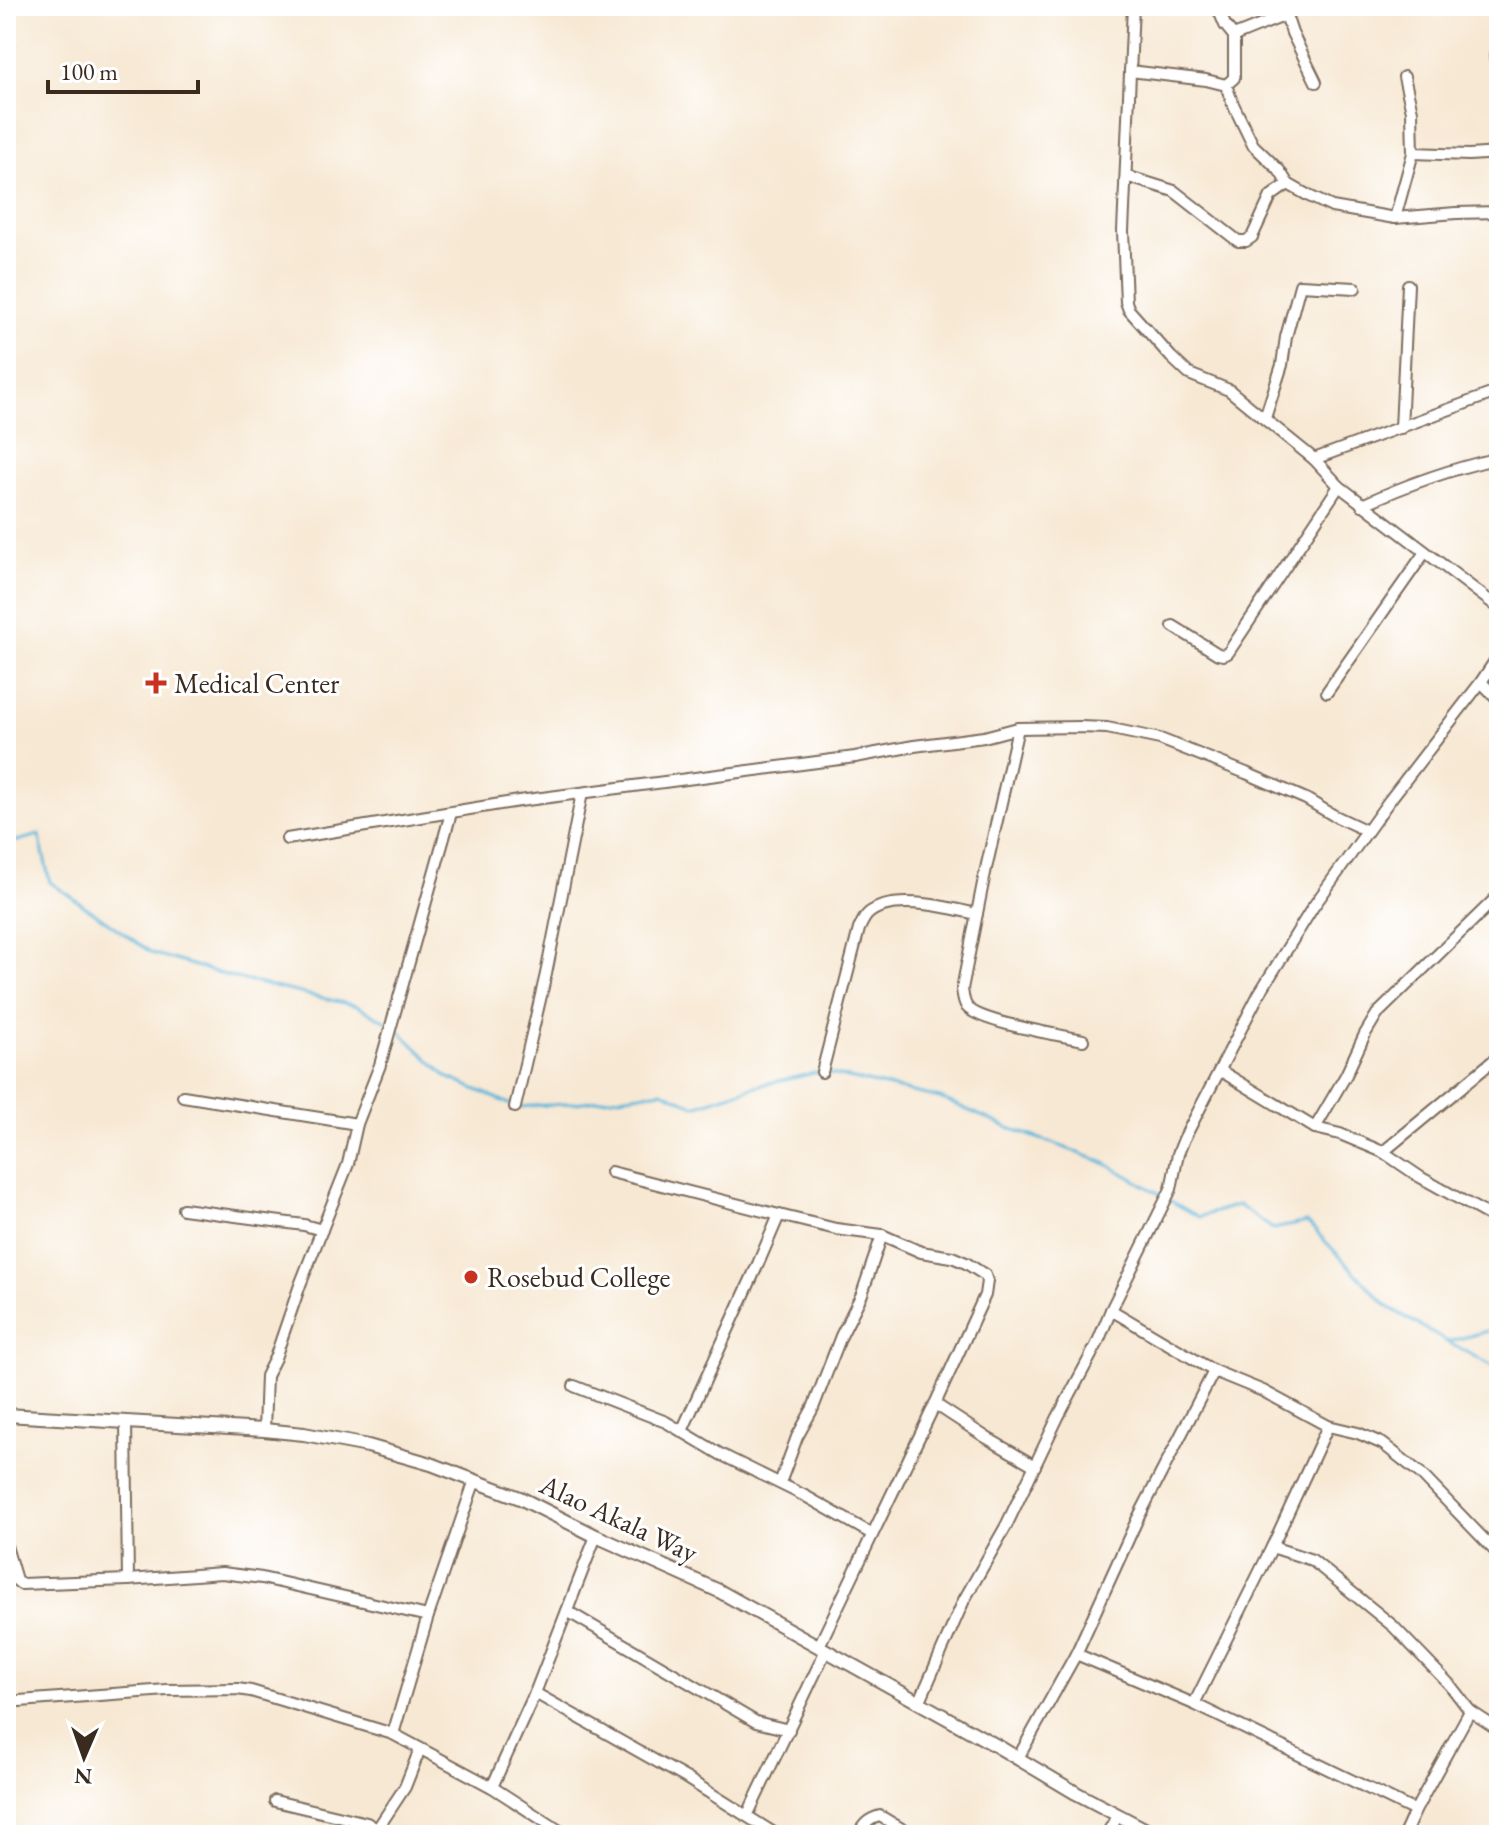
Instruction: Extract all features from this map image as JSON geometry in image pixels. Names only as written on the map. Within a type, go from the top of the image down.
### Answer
[{"type":"street","points":[[1133,6],[1123,231],[1129,310],[1189,374],[1229,390],[1314,459],[1362,505],[1499,608]]},
{"type":"street","points":[[1217,6],[1225,25],[1234,36],[1234,78],[1226,85]]},
{"type":"street","points":[[1234,36],[1284,10],[1316,82]]},
{"type":"street","points":[[1498,78],[1495,55],[1499,44]]},
{"type":"street","points":[[1130,71],[1226,85]]},
{"type":"street","points":[[1395,218],[1413,153],[1412,111],[1404,77]]},
{"type":"street","points":[[1226,85],[1253,145],[1297,191],[1332,207],[1395,218],[1499,212]]},
{"type":"street","points":[[1413,153],[1499,153]]},
{"type":"street","points":[[1126,176],[1174,191],[1238,241],[1252,237],[1271,196],[1288,184]]},
{"type":"street","points":[[1265,418],[1282,365],[1300,285],[1355,288]]},
{"type":"street","points":[[1401,428],[1408,285]]},
{"type":"street","points":[[1314,459],[1499,391]]},
{"type":"street","points":[[1362,505],[1405,485],[1457,467],[1499,458]]},
{"type":"street","points":[[1173,626],[1218,654],[1228,653],[1339,486]]},
{"type":"street","points":[[1327,692],[1425,552]]},
{"type":"street","points":[[919,1703],[964,1600],[1006,1526],[1097,1344],[1171,1189],[1184,1139],[1259,994],[1313,907],[1499,655]]},
{"type":"street","points":[[1481,682],[1499,700]]},
{"type":"street","points":[[287,839],[582,793],[855,757],[984,737],[1018,728],[1107,728],[1160,739],[1282,789],[1367,831]]},
{"type":"street","points":[[1018,728],[962,989],[965,1004],[982,1016],[1083,1040]]},
{"type":"street","points":[[515,1107],[546,974],[582,793]]},
{"type":"street","points":[[264,1430],[266,1376],[348,1164],[357,1124],[380,1065],[451,813]]},
{"type":"street","points":[[1315,1128],[1377,1014],[1499,895]]},
{"type":"street","points":[[822,1072],[859,929],[867,915],[883,906],[905,903],[923,903],[977,914]]},
{"type":"street","points":[[1383,1152],[1499,1056]]},
{"type":"street","points":[[1221,1071],[1315,1128],[1340,1134],[1383,1152],[1420,1177],[1499,1221]]},
{"type":"street","points":[[183,1096],[357,1124]]},
{"type":"street","points":[[611,1172],[836,1229],[882,1235],[921,1252],[952,1257],[966,1263],[980,1271],[987,1281],[985,1295],[872,1534],[789,1730],[747,1816]]},
{"type":"street","points":[[183,1209],[322,1230]]},
{"type":"street","points":[[682,1431],[779,1215]]},
{"type":"street","points":[[780,1483],[797,1437],[813,1408],[841,1336],[862,1294],[882,1235]]},
{"type":"street","points":[[1111,1310],[1214,1371],[1263,1391],[1328,1426],[1358,1433],[1383,1444],[1420,1473],[1499,1555]]},
{"type":"street","points":[[1018,1758],[1076,1654],[1137,1520],[1214,1371]]},
{"type":"street","points":[[574,1386],[666,1422],[872,1534]]},
{"type":"street","points":[[935,1404],[1035,1466]]},
{"type":"street","name":"Alao Akala Way","points":[[6,1415],[264,1430],[315,1436],[368,1446],[475,1480],[719,1591],[1156,1835]]},
{"type":"street","points":[[126,1422],[128,1580]]},
{"type":"street","points":[[1194,1704],[1328,1426]]},
{"type":"street","points":[[393,1734],[428,1616],[475,1480]]},
{"type":"street","points":[[492,1787],[535,1693],[596,1536]]},
{"type":"street","points":[[6,1546],[16,1580],[21,1584],[222,1573],[252,1576],[428,1616]]},
{"type":"street","points":[[1272,1547],[1312,1560],[1393,1626],[1450,1685],[1470,1711],[1499,1730]]},
{"type":"street","points":[[567,1611],[756,1722],[789,1730]]},
{"type":"street","points":[[1076,1654],[1194,1704],[1415,1811]]},
{"type":"street","points":[[6,1702],[167,1690],[251,1691],[393,1734],[492,1787],[566,1835]]},
{"type":"street","points":[[535,1693],[686,1778],[777,1835]]},
{"type":"street","points":[[1404,1835],[1470,1711]]},
{"type":"street","points":[[374,1835],[405,1787],[420,1749]]},
{"type":"street","points":[[275,1801],[367,1823],[372,1826],[374,1835]]},
{"type":"street","points":[[858,1835],[870,1818],[880,1816],[912,1835]]},
{"type":"street","points":[[1106,1835],[1118,1816]]},
{"type":"waterway","points":[[6,844],[39,835],[50,882],[152,953],[231,977],[357,1006],[387,1022]]},
{"type":"waterway","points":[[394,1026],[447,1077],[512,1105]]},
{"type":"waterway","points":[[519,1107],[662,1091],[695,1106],[756,1086],[819,1072]]},
{"type":"waterway","points":[[826,1073],[940,1098],[1009,1128],[1107,1164],[1163,1196]]},
{"type":"waterway","points":[[1169,1200],[1199,1217],[1238,1205],[1273,1229],[1307,1222],[1387,1306],[1499,1369]]},
{"type":"waterway","points":[[1447,1342],[1499,1328]]},
{"type":"place","name":"Medical Center","points":[[156,683]]},
{"type":"place","name":"Rosebud College","points":[[471,1277]]}]
